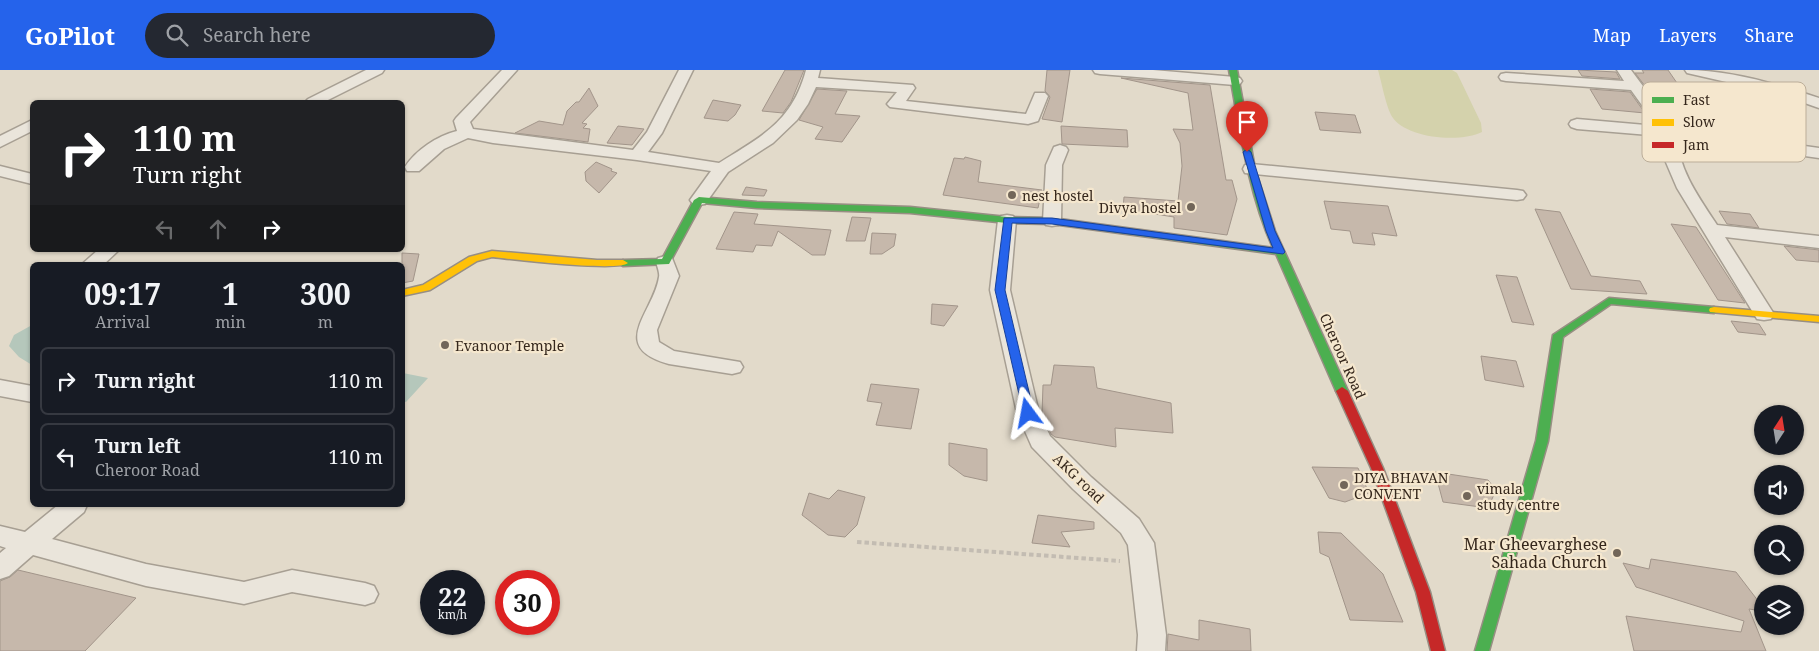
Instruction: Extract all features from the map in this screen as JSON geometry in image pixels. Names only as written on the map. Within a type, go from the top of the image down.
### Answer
[{"type":"main road","name":"Cheroor Road","points":[[1234,75],[1251,169],[1270,231],[1377,468],[1423,592],[1438,651]]},
{"type":"main road","points":[[405,292],[426,288],[473,259],[492,254],[597,263],[665,262],[699,200],[757,205],[910,210],[1007,220],[1052,221],[1280,252]]},
{"type":"main road","points":[[1482,651],[1542,441],[1558,335],[1609,301],[1819,319]]},
{"type":"street","points":[[317,100],[377,70]]},
{"type":"street","points":[[468,133],[463,128],[462,121],[510,70]]},
{"type":"street","points":[[638,155],[654,133],[686,70]]},
{"type":"street","points":[[1100,70],[1234,75]]},
{"type":"street","points":[[1624,70],[1642,94]]},
{"type":"street","points":[[1692,70],[1744,82]]},
{"type":"street","points":[[699,200],[722,168],[778,132],[801,107],[812,76],[908,88],[895,104],[1028,119],[1034,118],[1040,96]]},
{"type":"street","points":[[1506,77],[1636,86]]},
{"type":"street","points":[[1806,99],[1819,103]]},
{"type":"street","points":[[1577,124],[1642,130]]},
{"type":"street","points":[[0,142],[30,126]]},
{"type":"street","points":[[412,167],[436,145],[451,136],[468,133],[722,168]]},
{"type":"street","points":[[1052,221],[1054,165],[1060,150]]},
{"type":"street","points":[[1806,151],[1819,153]]},
{"type":"street","points":[[1675,162],[1678,172],[1764,314]]},
{"type":"street","points":[[1251,169],[1517,195]]},
{"type":"street","points":[[0,171],[30,178]]},
{"type":"street","name":"AKG road","points":[[1007,220],[1000,290],[1028,413],[1040,441],[1082,484],[1130,526],[1141,543],[1143,563]]},
{"type":"street","points":[[1712,230],[1819,242]]},
{"type":"street","points":[[94,262],[107,252]]},
{"type":"street","points":[[665,262],[669,276],[661,300],[647,330],[648,345],[669,357],[732,367]]},
{"type":"street","points":[[0,388],[30,394]]},
{"type":"street","points":[[0,568],[73,507]]},
{"type":"street","points":[[0,536],[146,575],[244,593],[292,581],[365,594]]},
{"type":"street","points":[[1143,563],[1152,635],[1151,651]]},
{"type":"path","points":[[857,542],[1143,563]]},
{"type":"shaded area","points":[[1378,70],[1452,70],[1457,73],[1481,123],[1482,132],[1447,138],[1420,134],[1408,129],[1398,123],[1391,115]]},
{"type":"shaded area","points":[[30,326],[30,364],[19,357],[9,346],[14,335]]},
{"type":"shaded area","points":[[405,373],[428,378],[406,402]]},
{"type":"building","points":[[785,70],[804,70],[791,102],[783,113],[762,111]]},
{"type":"building","points":[[1047,70],[1070,70],[1062,122],[1042,119],[1050,97],[1045,91]]},
{"type":"building","points":[[1578,70],[1616,72],[1620,79],[1582,76]]},
{"type":"building","points":[[1642,70],[1668,70],[1676,82],[1642,82],[1635,73],[1644,73]]},
{"type":"building","points":[[1121,78],[1210,85],[1226,180],[1232,180],[1237,199],[1227,235],[1174,228],[1174,217],[1123,209],[1124,197],[1178,201],[1182,166],[1180,143],[1173,129],[1193,130],[1188,93]]},
{"type":"building","points":[[589,88],[598,106],[582,123],[587,124],[583,128],[590,129],[588,142],[515,133],[539,121],[563,125],[567,111],[576,102],[579,102]]},
{"type":"building","points":[[817,89],[847,91],[835,114],[860,116],[842,142],[815,139],[823,127],[799,120]]},
{"type":"building","points":[[1590,89],[1630,92],[1642,109],[1642,113],[1602,109]]},
{"type":"building","points":[[713,100],[741,105],[735,115],[728,121],[704,118]]},
{"type":"building","points":[[1315,112],[1355,115],[1361,133],[1320,130]]},
{"type":"building","points":[[618,126],[644,129],[632,145],[607,143]]},
{"type":"building","points":[[1061,126],[1127,130],[1128,147],[1062,144]]},
{"type":"building","points":[[965,157],[981,161],[978,182],[1042,190],[1038,208],[943,195],[954,158],[964,159]]},
{"type":"building","points":[[596,162],[617,173],[599,193],[586,181],[585,172]]},
{"type":"building","points":[[746,187],[767,190],[764,196],[742,195]]},
{"type":"building","points":[[1324,201],[1388,206],[1397,236],[1372,233],[1375,245],[1353,243],[1350,231],[1331,229]]},
{"type":"building","points":[[1535,209],[1560,212],[1591,276],[1640,281],[1647,294],[1571,289]]},
{"type":"building","points":[[1719,211],[1750,214],[1759,228],[1727,224]]},
{"type":"building","points":[[734,212],[758,214],[754,224],[831,230],[825,255],[812,255],[778,231],[772,246],[756,245],[753,252],[716,249]]},
{"type":"building","points":[[852,217],[871,218],[865,241],[846,241]]},
{"type":"building","points":[[1671,224],[1696,227],[1745,303],[1718,300]]},
{"type":"building","points":[[872,233],[896,234],[894,246],[882,254],[870,254]]},
{"type":"building","points":[[1784,246],[1819,250],[1819,262],[1796,260]]},
{"type":"building","points":[[402,253],[419,254],[413,281],[405,282],[405,262],[402,262]]},
{"type":"building","points":[[1496,275],[1517,277],[1534,325],[1512,322]]},
{"type":"building","points":[[932,304],[958,306],[944,326],[931,324]]},
{"type":"building","points":[[1731,321],[1759,324],[1766,335],[1738,332]]},
{"type":"building","points":[[1481,356],[1516,361],[1524,387],[1485,380]]},
{"type":"building","points":[[1054,365],[1094,367],[1097,388],[1171,403],[1173,433],[1115,428],[1116,447],[1055,437],[1051,434],[1042,414],[1043,385],[1051,385]]},
{"type":"building","points":[[871,384],[919,389],[911,429],[876,425],[882,403],[867,401]]},
{"type":"building","points":[[949,443],[987,449],[987,481],[964,476],[949,465]]},
{"type":"building","name":"DIYA BHAVAN CONVENT","points":[[1312,467],[1358,468],[1369,493],[1345,502],[1329,498]]},
{"type":"building","name":"vimala study centre","points":[[1435,472],[1488,480],[1496,490],[1488,508],[1443,502]]},
{"type":"building","points":[[838,490],[865,497],[857,525],[845,537],[828,535],[802,515],[809,493],[829,499]]},
{"type":"building","points":[[1038,515],[1094,522],[1094,529],[1061,532],[1070,547],[1032,543]]},
{"type":"building","points":[[1318,532],[1341,533],[1383,574],[1403,622],[1350,620],[1329,557],[1320,553]]},
{"type":"building","points":[[1651,559],[1736,572],[1754,596],[1754,610],[1749,609],[1754,621],[1754,635],[1760,635],[1766,651],[1634,651],[1626,616],[1741,632],[1744,621],[1636,587],[1623,563],[1649,569]]},
{"type":"building","points":[[18,570],[136,598],[85,651],[0,651],[0,581],[10,577]]},
{"type":"building","points":[[1199,620],[1250,629],[1251,651],[1167,651],[1168,634],[1199,640]]},
{"type":"traffic: fast","points":[[1233,70],[1251,169],[1270,231],[1342,391]]},
{"type":"traffic: fast","points":[[623,263],[665,262],[699,200],[757,205],[910,210],[1007,220],[1052,221],[1280,252]]},
{"type":"traffic: fast","points":[[1482,651],[1542,441],[1558,335],[1609,301],[1714,310]]},
{"type":"traffic: slow","points":[[405,292],[426,288],[473,259],[492,254],[597,263],[623,263]]},
{"type":"traffic: slow","points":[[1714,310],[1819,319]]},
{"type":"traffic: jam","points":[[1342,391],[1377,468],[1423,592],[1438,651]]},
{"type":"place","name":"nest hostel","points":[[1012,195]]},
{"type":"place","name":"Divya hostel","points":[[1191,207]]},
{"type":"place","name":"Evanoor Temple","points":[[445,345]]},
{"type":"place","name":"DIYA BHAVAN CONVENT","points":[[1344,485]]},
{"type":"place","name":"vimala study centre","points":[[1467,496]]},
{"type":"place","name":"Mar Gheevarghese Sahada Church","points":[[1617,553]]},
{"type":"route","points":[[1028,413],[1000,290],[1007,220],[1052,221],[1280,252],[1270,231],[1247,152]]}]
